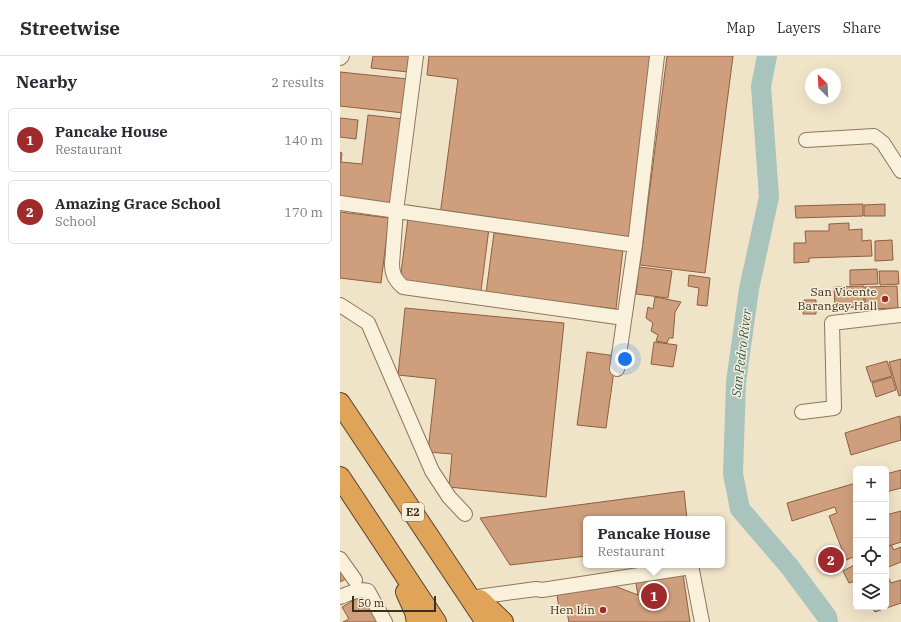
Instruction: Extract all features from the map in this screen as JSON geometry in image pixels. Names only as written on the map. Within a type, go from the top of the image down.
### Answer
[{"type":"highway","name":"E2","points":[[340,403],[486,622]]},
{"type":"highway","points":[[340,477],[436,622]]},
{"type":"highway","points":[[374,528],[415,612],[417,622]]},
{"type":"highway","points":[[438,550],[477,597],[503,622]]},
{"type":"street","points":[[416,56],[396,211],[392,272],[398,282],[404,287],[624,318]]},
{"type":"street","points":[[617,369],[658,56]]},
{"type":"street","points":[[806,140],[874,136],[883,143],[901,171]]},
{"type":"street","points":[[340,203],[634,245]]},
{"type":"street","points":[[340,305],[368,323],[432,471],[449,497],[465,514]]},
{"type":"street","points":[[802,412],[834,408],[832,323],[901,315]]},
{"type":"street","points":[[340,559],[355,580]]},
{"type":"street","points":[[540,590],[661,568]]},
{"type":"street","points":[[477,597],[540,590],[678,568]]},
{"type":"street","points":[[691,568],[702,622]]},
{"type":"street","points":[[340,597],[358,591],[364,590],[368,592],[384,622]]},
{"type":"building","points":[[373,56],[410,56],[408,72],[371,68]]},
{"type":"building","points":[[429,56],[652,56],[629,240],[440,215],[458,79],[427,75]]},
{"type":"building","points":[[667,56],[733,56],[705,273],[640,265]]},
{"type":"building","points":[[340,72],[408,79],[404,113],[340,106]]},
{"type":"building","points":[[368,115],[403,119],[394,204],[340,198],[340,152],[342,153],[341,162],[362,164]]},
{"type":"building","points":[[340,118],[358,120],[356,139],[340,137]]},
{"type":"building","points":[[863,204],[863,216],[796,218],[795,206]]},
{"type":"building","points":[[885,204],[885,216],[864,216],[864,205]]},
{"type":"building","points":[[340,212],[389,218],[381,283],[340,278]]},
{"type":"building","points":[[408,218],[489,228],[481,291],[400,281]]},
{"type":"building","points":[[849,223],[849,230],[862,229],[862,241],[871,240],[872,256],[809,258],[809,262],[794,263],[794,243],[806,243],[805,231],[829,231],[829,224]]},
{"type":"building","points":[[494,233],[623,249],[616,309],[486,293]]},
{"type":"building","points":[[892,240],[893,260],[875,261],[875,241]]},
{"type":"building","points":[[639,267],[672,271],[668,298],[636,294]]},
{"type":"building","points":[[877,269],[878,284],[850,285],[850,270]]},
{"type":"building","points":[[879,271],[898,271],[899,284],[880,285]]},
{"type":"building","points":[[689,275],[710,278],[707,306],[697,305],[699,288],[688,286]]},
{"type":"building","points":[[864,286],[864,307],[835,308],[834,287]]},
{"type":"building","points":[[897,286],[898,308],[865,309],[865,287]]},
{"type":"building","points":[[655,297],[681,302],[675,312],[673,338],[669,338],[667,343],[656,341],[658,335],[651,331],[653,323],[646,318],[648,307],[653,309]]},
{"type":"building","points":[[804,300],[816,300],[816,314],[803,314]]},
{"type":"building","points":[[405,308],[564,323],[546,497],[449,487],[452,454],[428,452],[436,379],[398,375]]},
{"type":"building","points":[[654,342],[677,345],[673,367],[651,364]]},
{"type":"building","points":[[587,352],[616,356],[606,428],[577,425]]},
{"type":"building","points":[[901,359],[901,395],[899,396],[889,362]]},
{"type":"building","points":[[887,361],[892,376],[871,382],[866,367]]},
{"type":"building","points":[[892,377],[896,390],[876,397],[872,383]]},
{"type":"building","points":[[900,416],[901,440],[851,455],[845,433]]},
{"type":"building","points":[[901,470],[901,488],[889,491],[889,473]]},
{"type":"building","points":[[853,484],[853,557],[846,560],[829,516],[837,513],[835,507],[792,521],[787,503]]},
{"type":"building","points":[[684,491],[687,516],[583,516],[583,556],[510,565],[480,518]]},
{"type":"building","points":[[901,511],[901,542],[889,546],[889,538],[889,514]]},
{"type":"building","points":[[891,545],[894,550],[901,547],[901,562],[889,567],[889,546]]},
{"type":"building","points":[[340,565],[348,578],[340,582]]},
{"type":"building","points":[[853,566],[853,582],[849,583],[843,571]]},
{"type":"building","points":[[683,574],[690,622],[569,622],[566,608],[559,609],[556,587],[612,585],[638,595],[635,578]]},
{"type":"building","points":[[889,579],[891,583],[901,580],[901,603],[889,607]]},
{"type":"building","points":[[363,595],[379,622],[343,622],[349,619],[342,607]]},
{"type":"waterway","name":"San Pedro River","points":[[767,56],[761,86],[769,197],[749,289],[736,382],[733,474],[740,509],[789,566],[827,617],[828,622]]},
{"type":"place","name":"San Vicente Barangay Hall","points":[[885,299]]},
{"type":"place","name":"Amazing Grace School","points":[[831,560]]},
{"type":"place","name":"Pancake House","points":[[654,596]]},
{"type":"place","name":"Hen Lin","points":[[603,610]]}]
